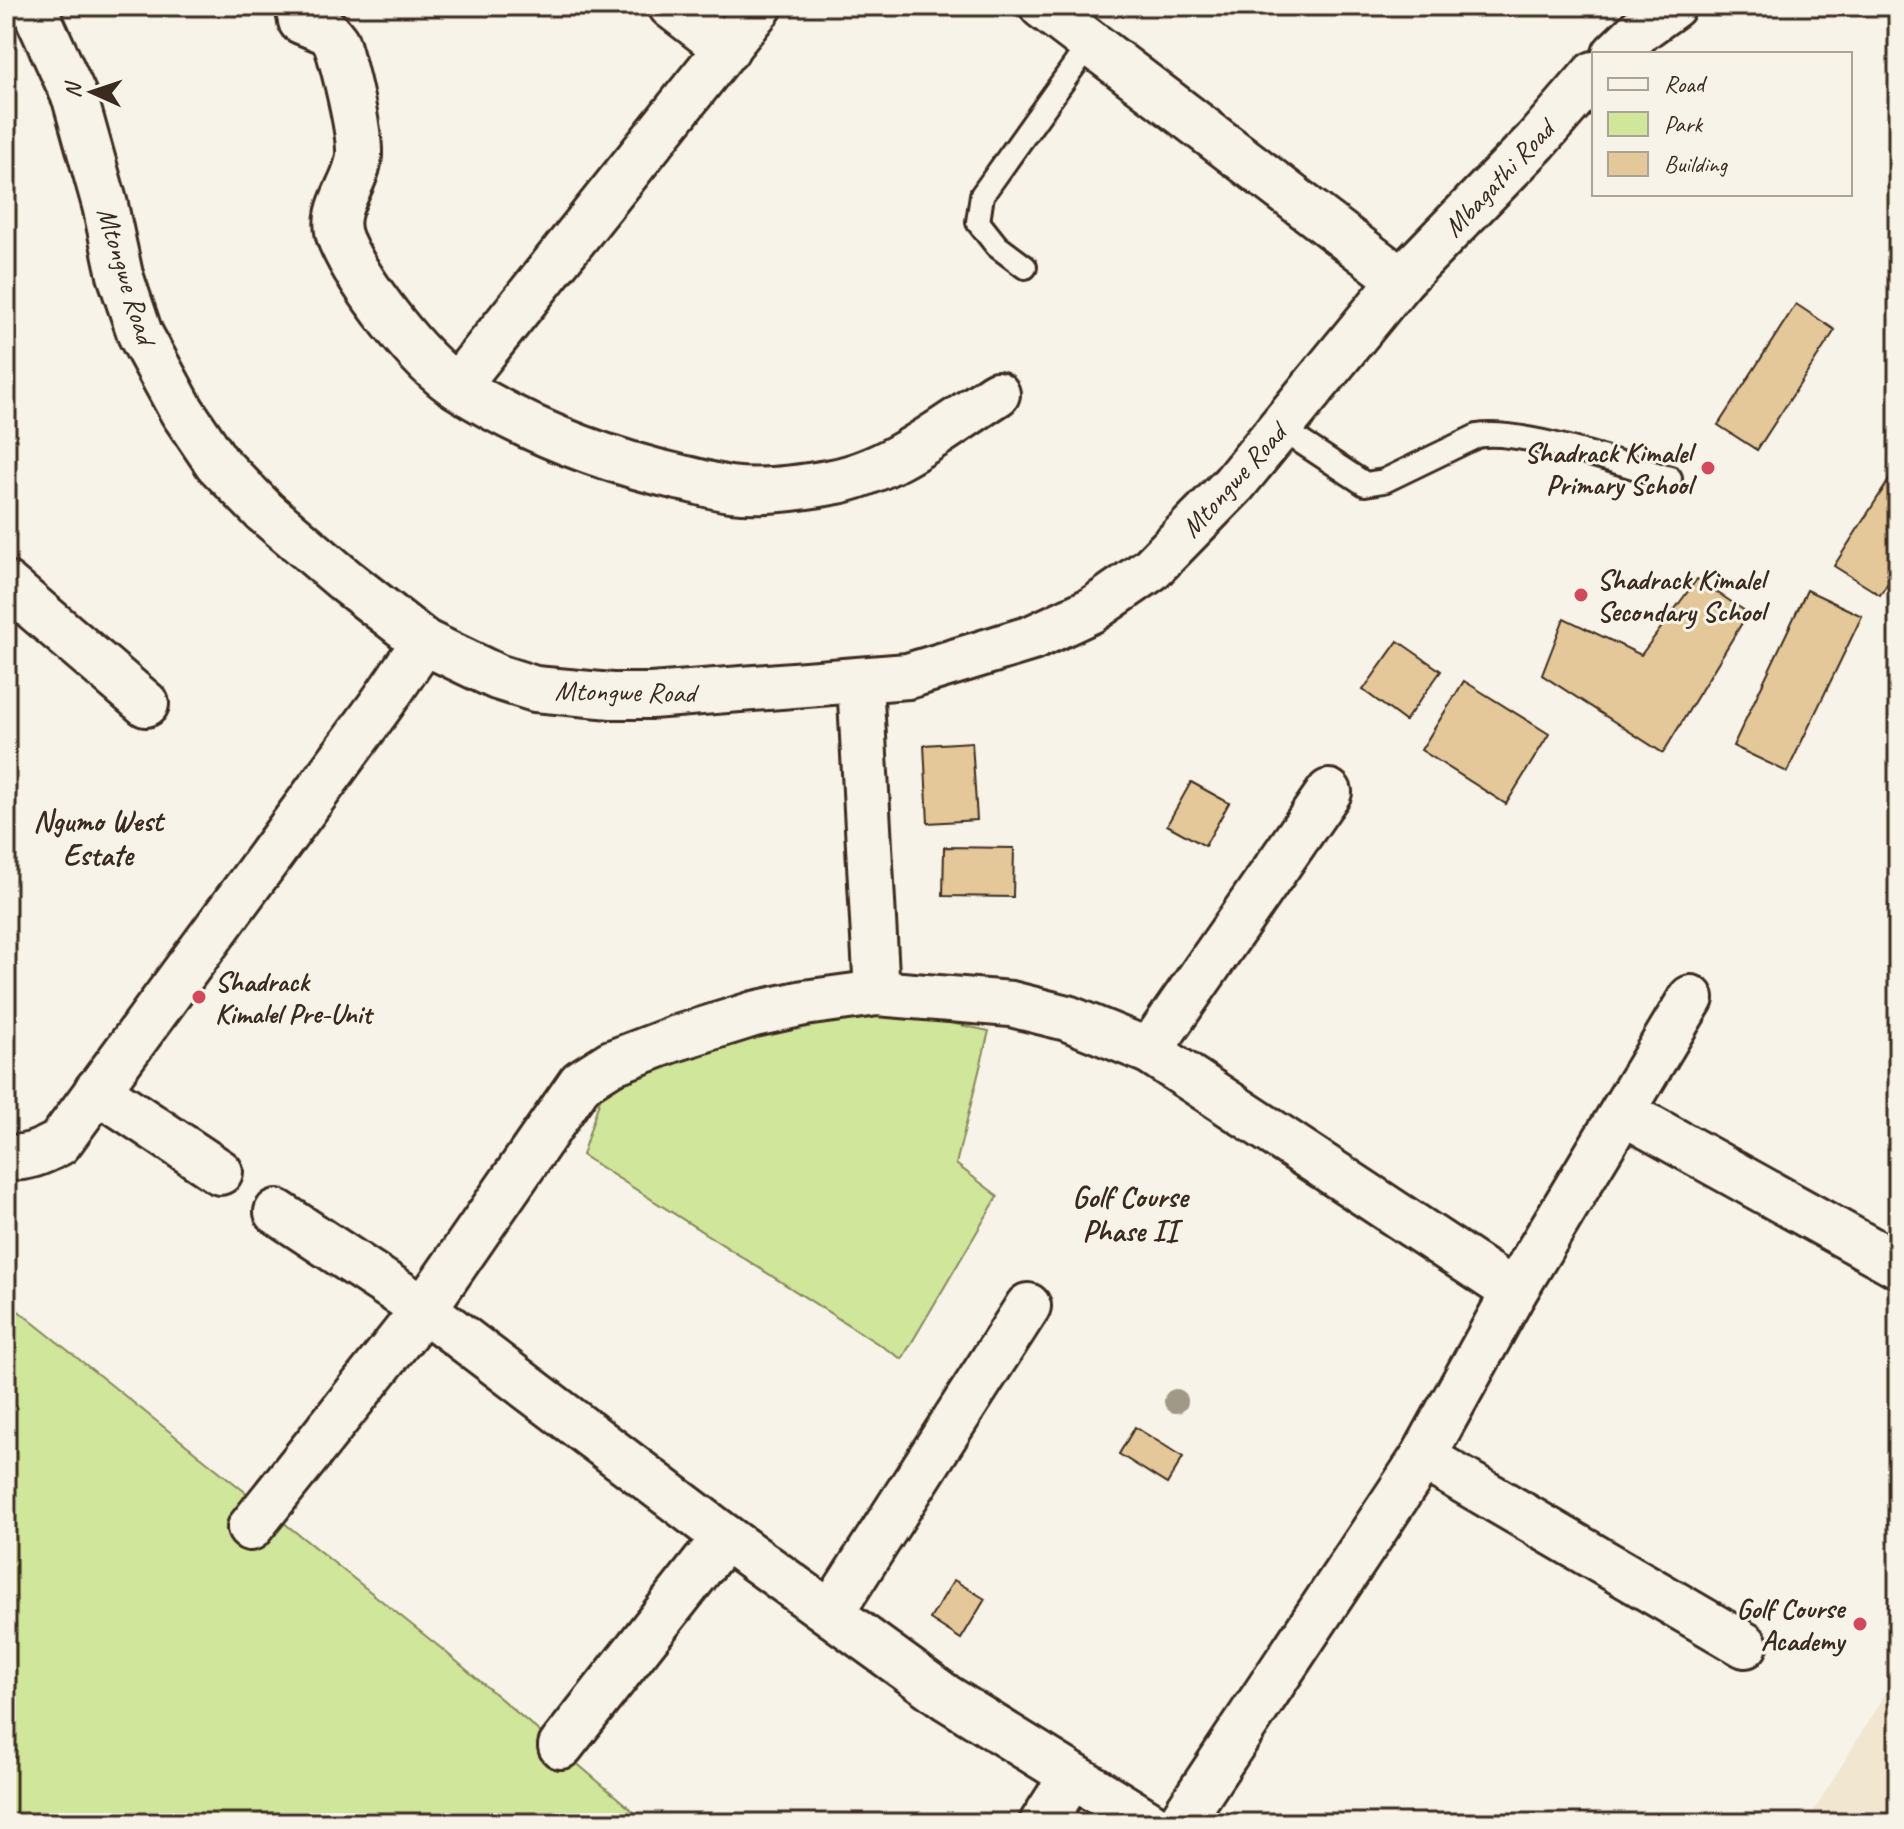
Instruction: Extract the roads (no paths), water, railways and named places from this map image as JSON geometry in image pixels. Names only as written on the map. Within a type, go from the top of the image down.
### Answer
[{"type":"street","name":"Mtongwe Road","points":[[33,6],[75,98],[105,205],[120,275],[140,334],[182,411],[217,463],[265,512],[424,642],[497,677],[535,689],[651,696],[908,676],[1032,638],[1092,610],[1151,569],[1234,484],[1401,280]]},
{"type":"street","points":[[298,6],[301,21],[328,32],[336,42],[359,150],[356,171],[337,218],[341,241],[371,290],[421,355],[457,386],[512,418],[579,448],[646,469],[730,489],[778,489],[835,482],[883,466],[997,394]]},
{"type":"street","points":[[671,6],[727,49]]},
{"type":"street","points":[[457,386],[760,6]]},
{"type":"street","points":[[1042,6],[1401,280]]},
{"type":"street","points":[[1617,52],[1641,29],[1673,6]]},
{"type":"street","name":"Mbagathi Road","points":[[1401,280],[1536,141],[1592,76]]},
{"type":"street","points":[[6,584],[146,704]]},
{"type":"street","points":[[6,1157],[17,1158],[42,1152],[59,1143],[424,642]]},
{"type":"street","points":[[860,681],[877,993]]},
{"type":"street","points":[[1149,1051],[1329,792]]},
{"type":"street","points":[[250,1528],[424,1309],[589,1074],[674,1039],[754,1014],[830,998],[877,993],[1011,1004],[1067,1018],[1149,1051],[1514,1292]]},
{"type":"street","points":[[1180,1823],[1423,1457],[1514,1292],[1691,998]]},
{"type":"street","points":[[97,1090],[220,1172]]},
{"type":"street","points":[[1624,1113],[1898,1265]]},
{"type":"street","points":[[277,1212],[424,1309],[725,1537],[947,1698],[1149,1823]]},
{"type":"street","points":[[831,1613],[1028,1306]]},
{"type":"street","points":[[1423,1457],[1745,1645]]},
{"type":"street","points":[[561,1746],[725,1537]]},
{"type":"street","points":[[1042,1823],[1072,1776]]},
{"type":"lane","points":[[1025,267],[997,246],[978,222],[982,195],[1091,42]]},
{"type":"lane","points":[[1280,428],[1365,484],[1384,481],[1477,436],[1490,434],[1596,456],[1670,478]]},
{"type":"place","name":"Shadrack Kimalel Primary School","points":[[1708,468]]},
{"type":"place","name":"Shadrack Kimalel Secondary School","points":[[1581,595]]},
{"type":"place","name":"Shadrack Kimalel Pre-Unit","points":[[199,997]]},
{"type":"place","name":"Golf Course Academy","points":[[1860,1624]]},
{"type":"district","name":"Ngumo West Estate","points":[[98,838]]},
{"type":"district","name":"Golf Course Phase II","points":[[1130,1214]]}]
